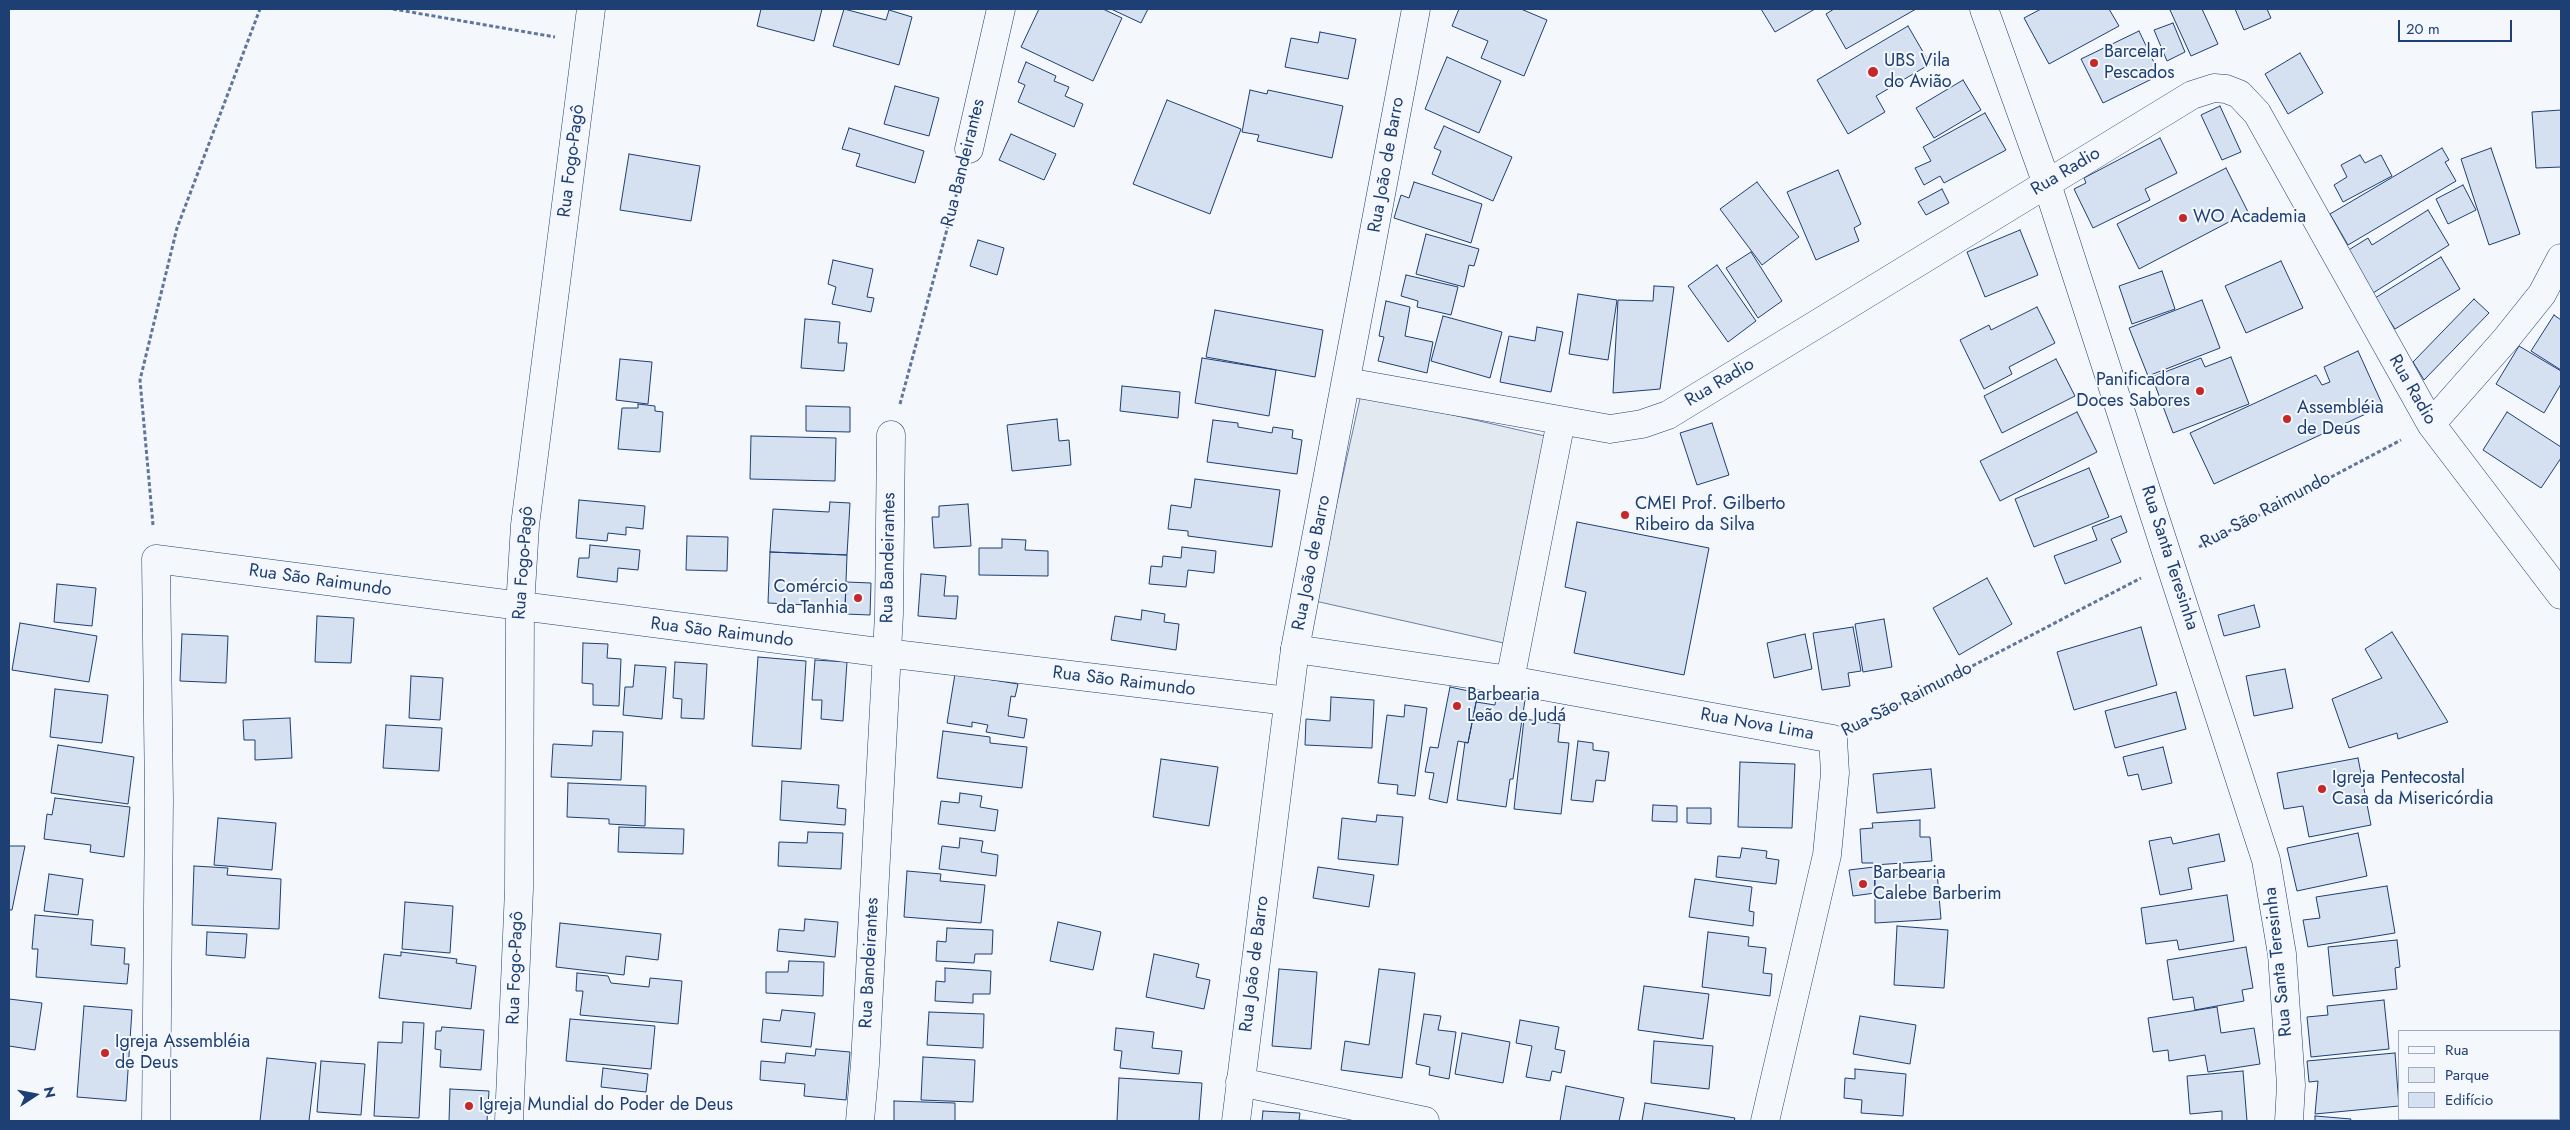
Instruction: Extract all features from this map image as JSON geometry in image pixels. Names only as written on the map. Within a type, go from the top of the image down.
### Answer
[{"type":"street","name":"Rua Fogo-Pagô","points":[[509,1121],[519,889],[520,607],[525,525],[591,9]]},
{"type":"street","name":"Rua Bandeirantes","points":[[969,149],[1001,9]]},
{"type":"street","name":"Rua João de Barro","points":[[1236,1121],[1295,649],[1416,9]]},
{"type":"street","name":"Rua Santa Teresinha","points":[[1984,9],[2047,184],[2266,860],[2282,954],[2290,1085],[2289,1121]]},
{"type":"street","name":"Rua Radio","points":[[1347,382],[1610,429],[1642,424],[1668,415],[2192,95],[2214,88],[2226,89],[2239,94],[2257,113],[2430,424],[2561,594]]},
{"type":"street","points":[[2430,424],[2506,339],[2542,294],[2561,258]]},
{"type":"street","points":[[1510,680],[1561,420]]},
{"type":"street","name":"Rua Bandeirantes","points":[[860,1121],[865,1064],[886,653],[891,435]]},
{"type":"street","name":"Rua São Raimundo","points":[[156,559],[886,653],[1288,701]]},
{"type":"street","points":[[156,559],[159,800],[156,1121]]},
{"type":"street","name":"Rua Nova Lima","points":[[1295,649],[1510,680],[1833,739],[1834,773],[1827,855],[1765,1121]]},
{"type":"street","points":[[1240,1082],[1424,1121]]},
{"type":"path","points":[[156,559],[140,380],[177,228],[260,9]]},
{"type":"path","points":[[393,9],[588,43]]},
{"type":"path","name":"Rua Bandeirantes","points":[[891,435],[969,149]]},
{"type":"path","name":"Rua São Raimundo","points":[[1833,739],[2171,563],[2236,526],[2430,424]]},
{"type":"green space","points":[[1361,394],[1554,438],[1508,644],[1315,601]]},
{"type":"building","points":[[761,9],[822,9],[814,41],[757,26]]},
{"type":"building","points":[[844,9],[886,20],[889,10],[912,17],[899,65],[833,46]]},
{"type":"building","points":[[1039,9],[1103,9],[1122,18],[1093,81],[1021,47]]},
{"type":"building","points":[[1111,9],[1148,9],[1141,23]]},
{"type":"building","points":[[1459,9],[1521,9],[1547,20],[1524,76],[1481,58],[1488,41],[1452,26]]},
{"type":"building","points":[[1761,9],[1815,9],[1775,32]]},
{"type":"building","points":[[1834,9],[1916,9],[1846,49],[1826,14]]},
{"type":"building","points":[[2041,9],[2109,9],[2119,26],[2049,64],[2024,18]]},
{"type":"building","points":[[2202,9],[2218,44],[2191,56],[2170,10]]},
{"type":"building","points":[[2235,9],[2267,9],[2271,18],[2244,30]]},
{"type":"building","points":[[2173,23],[2185,52],[2167,61],[2154,30]]},
{"type":"building","name":"UBS Vila do Avião","points":[[1908,26],[1930,64],[1876,96],[1885,112],[1848,134],[1817,80]]},
{"type":"building","points":[[2139,31],[2160,75],[2103,103],[2081,59]]},
{"type":"building","points":[[1320,32],[1356,39],[1348,79],[1285,67],[1291,38],[1318,43]]},
{"type":"building","points":[[2300,53],[2323,93],[2288,114],[2265,74]]},
{"type":"building","points":[[1447,57],[1501,81],[1479,133],[1425,109]]},
{"type":"building","points":[[1026,62],[1056,76],[1054,81],[1069,87],[1065,96],[1083,104],[1074,127],[1018,102],[1025,85],[1018,82]]},
{"type":"building","points":[[1963,80],[1981,110],[1934,138],[1916,108]]},
{"type":"building","points":[[895,86],[939,98],[929,136],[884,124]]},
{"type":"building","points":[[1250,90],[1267,94],[1268,90],[1343,106],[1332,158],[1257,141],[1259,135],[1242,132]]},
{"type":"building","points":[[1167,100],[1241,129],[1210,214],[1133,184]]},
{"type":"building","points":[[2220,106],[2241,152],[2222,160],[2201,115]]},
{"type":"building","points":[[2561,110],[2561,167],[2536,168],[2532,112]]},
{"type":"building","points":[[1985,113],[2006,150],[1944,183],[1940,176],[1924,185],[1915,168],[1931,161],[1923,147]]},
{"type":"building","points":[[1444,126],[1512,157],[1493,201],[1432,174],[1441,151],[1434,148]]},
{"type":"building","points":[[849,128],[924,151],[915,183],[856,166],[860,154],[842,149]]},
{"type":"building","points":[[1011,134],[1056,154],[1044,180],[999,160]]},
{"type":"building","points":[[2160,138],[2177,173],[2145,189],[2150,200],[2093,228],[2074,189],[2086,183],[2084,178]]},
{"type":"building","points":[[2442,148],[2449,160],[2445,162],[2456,181],[2348,245],[2330,214]]},
{"type":"building","points":[[2491,148],[2520,234],[2489,245],[2461,159]]},
{"type":"building","points":[[629,154],[700,166],[691,221],[620,210]]},
{"type":"building","points":[[2360,155],[2365,163],[2381,155],[2392,176],[2343,202],[2334,185],[2347,177],[2341,165]]},
{"type":"building","name":"WO Academia","points":[[2226,168],[2248,212],[2139,269],[2117,224]]},
{"type":"building","points":[[1838,170],[1861,224],[1854,228],[1859,241],[1816,260],[1787,192]]},
{"type":"building","points":[[1414,182],[1482,204],[1471,243],[1394,218],[1401,195],[1409,198]]},
{"type":"building","points":[[1757,182],[1799,237],[1762,265],[1720,209]]},
{"type":"building","points":[[2463,185],[2476,210],[2448,224],[2436,199]]},
{"type":"building","points":[[1942,189],[1949,203],[1926,215],[1918,202]]},
{"type":"building","points":[[2428,210],[2449,245],[2373,293],[2347,251],[2368,238],[2372,245]]},
{"type":"building","points":[[2020,230],[2038,275],[1985,297],[1967,252]]},
{"type":"building","points":[[1426,234],[1479,249],[1474,266],[1469,265],[1464,287],[1416,274]]},
{"type":"building","points":[[978,240],[1004,248],[997,275],[970,266]]},
{"type":"building","points":[[1751,252],[1782,301],[1758,318],[1726,268]]},
{"type":"building","points":[[2441,257],[2460,289],[2395,329],[2375,298]]},
{"type":"building","points":[[833,260],[873,269],[867,297],[874,298],[871,312],[832,304],[836,287],[828,284]]},
{"type":"building","points":[[2281,261],[2303,308],[2246,333],[2225,286]]},
{"type":"building","points":[[1717,265],[1756,321],[1728,342],[1688,286]]},
{"type":"building","points":[[2162,271],[2175,309],[2132,324],[2119,286]]},
{"type":"building","points":[[1406,275],[1458,287],[1451,315],[1417,307],[1418,301],[1401,296]]},
{"type":"building","points":[[1654,286],[1674,287],[1660,389],[1613,393],[1618,300],[1653,301]]},
{"type":"building","points":[[1578,294],[1617,300],[1608,360],[1569,354]]},
{"type":"building","points":[[2474,299],[2489,313],[2424,380],[2413,362]]},
{"type":"building","points":[[2202,300],[2220,348],[2148,376],[2129,328]]},
{"type":"building","points":[[1386,301],[1410,307],[1405,336],[1433,342],[1427,373],[1378,361],[1384,337],[1379,336]]},
{"type":"building","points":[[2037,307],[2055,343],[2009,367],[2012,374],[1984,389],[1960,340],[1989,325],[1991,330]]},
{"type":"building","points":[[1215,310],[1323,330],[1315,377],[1206,357]]},
{"type":"building","points":[[2554,315],[2561,320],[2561,370],[2531,351]]},
{"type":"building","points":[[1443,316],[1502,332],[1490,378],[1431,361]]},
{"type":"building","points":[[805,319],[840,322],[838,343],[847,343],[844,371],[801,368]]},
{"type":"building","points":[[1537,327],[1563,332],[1551,392],[1500,382],[1509,336],[1535,341]]},
{"type":"building","points":[[2519,346],[2561,371],[2561,384],[2544,413],[2496,384]]},
{"type":"building","name":"Assembléia de Deus","points":[[2358,351],[2383,406],[2214,484],[2190,433],[2316,375],[2322,385],[2330,382],[2324,367]]},
{"type":"building","name":"Panificadora Doces Sabores","points":[[2231,357],[2249,404],[2173,433],[2152,377],[2201,358],[2205,367]]},
{"type":"building","points":[[1202,358],[1276,370],[1269,416],[1195,403]]},
{"type":"building","points":[[620,359],[652,362],[648,404],[616,400]]},
{"type":"building","points":[[2056,359],[2075,396],[2002,433],[1984,396]]},
{"type":"building","points":[[1122,386],[1180,392],[1178,418],[1120,411]]},
{"type":"building","points":[[638,404],[655,406],[655,411],[663,412],[660,452],[618,449],[622,408],[638,408]]},
{"type":"building","points":[[806,406],[850,407],[850,432],[806,431]]},
{"type":"building","points":[[2077,412],[2097,452],[2000,501],[1980,461]]},
{"type":"building","points":[[2507,412],[2561,447],[2561,458],[2541,488],[2483,450]]},
{"type":"building","points":[[1057,419],[1059,441],[1069,440],[1071,465],[1012,471],[1007,425]]},
{"type":"building","points":[[1213,420],[1238,423],[1238,427],[1272,433],[1273,427],[1293,430],[1292,438],[1302,440],[1297,474],[1207,462]]},
{"type":"building","points":[[1712,423],[1729,475],[1697,485],[1680,433]]},
{"type":"building","points":[[751,436],[836,438],[835,481],[750,479]]},
{"type":"building","points":[[2089,468],[2109,517],[2034,547],[2015,499]]},
{"type":"building","points":[[1195,479],[1280,490],[1272,547],[1188,536],[1188,531],[1168,529],[1171,505],[1191,508]]},
{"type":"building","points":[[579,500],[645,506],[643,529],[626,527],[626,535],[608,533],[607,541],[576,538]]},
{"type":"building","points":[[830,502],[850,503],[847,555],[770,552],[773,509],[829,512]]},
{"type":"building","points":[[968,504],[971,546],[934,548],[932,517],[939,517],[939,506]]},
{"type":"building","points":[[2121,516],[2127,532],[2111,539],[2121,562],[2065,584],[2054,556],[2097,540],[2092,527]]},
{"type":"building","points":[[1577,522],[1709,548],[1684,675],[1574,653],[1586,592],[1565,587]]},
{"type":"building","points":[[687,536],[728,537],[727,571],[686,570]]},
{"type":"building","points":[[1002,539],[1026,540],[1025,550],[1048,551],[1048,576],[979,575],[979,548],[1002,548]]},
{"type":"building","points":[[590,545],[640,550],[638,570],[618,568],[617,582],[577,577],[579,558],[589,558]]},
{"type":"building","points":[[1182,547],[1216,551],[1214,573],[1188,570],[1186,587],[1149,584],[1151,566],[1162,567],[1163,556],[1181,558]]},
{"type":"building","points":[[770,552],[847,555],[845,607],[768,603]]},
{"type":"building","points":[[921,574],[946,576],[944,596],[958,596],[956,619],[918,616]]},
{"type":"building","points":[[1987,578],[2012,624],[1959,655],[1933,608]]},
{"type":"building","name":"Comércio da Tanhia","points":[[846,582],[871,583],[870,615],[845,614]]},
{"type":"building","points":[[57,584],[96,588],[92,626],[54,622]]},
{"type":"building","points":[[2254,605],[2260,627],[2224,636],[2218,615]]},
{"type":"building","points":[[1142,610],[1165,614],[1164,622],[1179,624],[1176,650],[1111,640],[1115,616],[1141,620]]},
{"type":"building","points":[[317,616],[354,618],[351,663],[315,662]]},
{"type":"building","points":[[1884,619],[1892,667],[1863,672],[1855,624]]},
{"type":"building","points":[[20,623],[97,636],[89,682],[12,670]]},
{"type":"building","points":[[1853,627],[1861,671],[1848,673],[1850,686],[1822,690],[1813,633]]},
{"type":"building","points":[[2141,627],[2157,685],[2074,710],[2057,652]]},
{"type":"building","points":[[2392,632],[2448,722],[2398,739],[2397,733],[2349,748],[2332,699],[2382,678],[2365,649]]},
{"type":"building","points":[[182,634],[228,636],[226,683],[180,681]]},
{"type":"building","points":[[1805,634],[1812,669],[1774,678],[1767,643]]},
{"type":"building","points":[[583,643],[608,644],[607,658],[621,659],[619,706],[593,705],[593,684],[582,683]]},
{"type":"building","points":[[758,657],[806,661],[801,749],[752,746]]},
{"type":"building","points":[[815,660],[847,662],[843,721],[821,719],[822,700],[812,700]]},
{"type":"building","points":[[675,662],[707,664],[704,719],[681,718],[682,699],[673,698]]},
{"type":"building","points":[[635,665],[666,667],[662,719],[623,715],[625,687],[633,687]]},
{"type":"building","points":[[2285,669],[2293,708],[2254,716],[2246,676]]},
{"type":"building","points":[[955,674],[1018,684],[1015,697],[1011,696],[1008,716],[1027,719],[1024,738],[986,732],[988,725],[972,722],[972,727],[947,723]]},
{"type":"building","points":[[411,676],[443,678],[440,720],[409,718]]},
{"type":"building","points":[[1450,687],[1478,693],[1468,743],[1458,741],[1447,803],[1429,799],[1434,773],[1425,772],[1430,747],[1438,748]]},
{"type":"building","points":[[55,689],[108,695],[102,743],[50,737]]},
{"type":"building","points":[[2176,692],[2186,729],[2115,748],[2105,711]]},
{"type":"building","points":[[1496,696],[1525,700],[1513,779],[1510,779],[1506,807],[1457,800],[1465,742],[1468,743],[1476,702],[1495,705]]},
{"type":"building","points":[[1331,697],[1374,700],[1372,748],[1305,745],[1306,719],[1330,721]]},
{"type":"building","points":[[1405,705],[1427,708],[1415,796],[1397,794],[1398,785],[1378,783],[1387,715],[1404,717]]},
{"type":"building","points":[[290,718],[292,758],[255,760],[255,740],[244,740],[243,720]]},
{"type":"building","points":[[1524,719],[1560,724],[1558,742],[1569,743],[1561,814],[1514,809]]},
{"type":"building","points":[[386,725],[442,728],[439,771],[383,768]]},
{"type":"building","points":[[593,731],[623,732],[621,780],[551,777],[553,744],[592,746]]},
{"type":"building","points":[[943,731],[990,737],[990,743],[1027,747],[1022,788],[937,778]]},
{"type":"building","points":[[1578,741],[1593,743],[1593,750],[1609,752],[1605,781],[1596,780],[1593,802],[1571,800]]},
{"type":"building","points":[[58,745],[134,757],[128,804],[51,793]]},
{"type":"building","points":[[2163,747],[2172,783],[2142,790],[2138,774],[2128,776],[2123,757]]},
{"type":"building","name":"Igreja Pentecostal Casa da Misericórdia","points":[[2358,758],[2371,825],[2309,837],[2303,806],[2284,809],[2277,773]]},
{"type":"building","points":[[1161,759],[1218,767],[1209,826],[1153,817]]},
{"type":"building","points":[[1740,762],[1795,764],[1792,828],[1738,827]]},
{"type":"building","points":[[1931,769],[1935,808],[1877,813],[1873,774]]},
{"type":"building","points":[[782,781],[839,785],[837,808],[846,809],[845,825],[780,820]]},
{"type":"building","points":[[568,783],[646,786],[645,826],[609,824],[609,819],[567,817]]},
{"type":"building","points":[[960,793],[982,796],[980,807],[998,810],[995,831],[938,824],[941,801],[959,803]]},
{"type":"building","points":[[55,798],[130,807],[124,857],[90,852],[91,845],[44,839],[47,814],[52,815]]},
{"type":"building","points":[[1653,805],[1677,806],[1677,822],[1652,821]]},
{"type":"building","points":[[1687,808],[1711,808],[1711,824],[1687,823]]},
{"type":"building","points":[[1377,815],[1403,817],[1398,865],[1338,859],[1342,818],[1376,822]]},
{"type":"building","points":[[218,818],[276,823],[272,870],[214,865]]},
{"type":"building","points":[[1920,820],[1920,837],[1930,837],[1932,861],[1874,865],[1873,863],[1862,863],[1860,829],[1873,828],[1872,823]]},
{"type":"building","points":[[619,827],[684,829],[683,854],[618,852]]},
{"type":"building","points":[[808,832],[843,833],[841,869],[778,866],[779,842],[807,843]]},
{"type":"building","points":[[2358,833],[2367,876],[2297,891],[2287,848]]},
{"type":"building","points":[[2219,834],[2225,861],[2188,868],[2192,889],[2160,895],[2149,841],[2171,837],[2173,844]]},
{"type":"building","points":[[960,838],[983,841],[981,852],[998,855],[996,876],[939,869],[942,846],[959,848]]},
{"type":"building","points":[[9,846],[25,846],[12,910],[9,910]]},
{"type":"building","points":[[1742,848],[1767,851],[1766,858],[1779,860],[1776,884],[1716,877],[1718,856],[1740,858]]},
{"type":"building","points":[[194,866],[228,868],[227,875],[281,879],[279,929],[192,925]]},
{"type":"building","points":[[1318,867],[1374,875],[1369,907],[1313,898]]},
{"type":"building","name":"Barbearia Calebe Barberim","points":[[1874,867],[1875,893],[1853,896],[1849,870]]},
{"type":"building","points":[[907,871],[941,874],[940,881],[985,885],[981,923],[904,917]]},
{"type":"building","points":[[1937,872],[1941,919],[1875,923],[1875,876]]},
{"type":"building","points":[[49,874],[83,879],[78,915],[44,911]]},
{"type":"building","points":[[1695,879],[1752,887],[1749,911],[1754,912],[1753,926],[1689,917]]},
{"type":"building","points":[[2387,886],[2395,933],[2308,947],[2303,920],[2320,918],[2316,897]]},
{"type":"building","points":[[2227,895],[2234,941],[2179,950],[2177,940],[2146,944],[2141,908]]},
{"type":"building","points":[[405,902],[453,906],[450,953],[402,949]]},
{"type":"building","points":[[35,915],[93,920],[91,945],[125,948],[124,964],[129,964],[127,984],[36,977],[38,949],[32,949]]},
{"type":"building","points":[[805,919],[838,922],[835,957],[777,951],[779,929],[804,931]]},
{"type":"building","points":[[1058,922],[1101,932],[1093,970],[1050,961]]},
{"type":"building","points":[[560,923],[661,934],[658,960],[626,956],[624,975],[556,967]]},
{"type":"building","points":[[1897,926],[1948,930],[1944,988],[1894,985]]},
{"type":"building","points":[[947,928],[993,930],[992,954],[975,954],[974,963],[936,961],[937,941],[946,942]]},
{"type":"building","points":[[207,932],[247,934],[245,958],[206,955]]},
{"type":"building","points":[[1708,932],[1749,937],[1748,946],[1766,948],[1763,973],[1772,974],[1770,996],[1702,987]]},
{"type":"building","points":[[2397,940],[2400,967],[2395,968],[2397,989],[2333,996],[2328,947]]},
{"type":"building","points":[[2246,947],[2253,988],[2242,990],[2244,1001],[2195,1010],[2193,997],[2173,1000],[2167,960]]},
{"type":"building","points":[[401,952],[457,959],[456,963],[476,966],[471,1009],[379,998],[384,954],[401,956]]},
{"type":"building","points":[[1154,954],[1199,964],[1196,977],[1210,980],[1204,1009],[1146,997]]},
{"type":"building","points":[[789,961],[824,962],[823,996],[766,993],[766,972],[788,972]]},
{"type":"building","points":[[945,968],[991,971],[990,994],[973,994],[973,1003],[935,1001],[936,981],[945,982]]},
{"type":"building","points":[[1279,969],[1317,972],[1311,1049],[1272,1046]]},
{"type":"building","points":[[1379,969],[1415,973],[1402,1078],[1341,1070],[1345,1041],[1369,1045]]},
{"type":"building","points":[[577,973],[608,976],[611,983],[649,987],[650,978],[682,981],[678,1024],[580,1015],[583,991],[576,991]]},
{"type":"building","points":[[1644,986],[1709,994],[1703,1039],[1638,1030]]},
{"type":"building","points":[[9,999],[42,1003],[35,1050],[9,1046]]},
{"type":"building","points":[[2384,1000],[2389,1049],[2311,1057],[2307,1017],[2328,1015],[2327,1006]]},
{"type":"building","name":"Igreja Assembléia de Deus","points":[[84,1006],[132,1010],[126,1101],[77,1097]]},
{"type":"building","points":[[2217,1007],[2221,1033],[2254,1028],[2260,1064],[2208,1072],[2205,1055],[2169,1061],[2168,1050],[2153,1052],[2148,1018]]},
{"type":"building","points":[[782,1010],[815,1013],[811,1047],[761,1042],[763,1019],[780,1021]]},
{"type":"building","points":[[929,1012],[984,1014],[983,1048],[927,1045]]},
{"type":"building","points":[[1424,1014],[1441,1016],[1438,1030],[1456,1032],[1449,1079],[1429,1075],[1430,1067],[1416,1064]]},
{"type":"building","points":[[1860,1016],[1916,1025],[1910,1064],[1853,1054]]},
{"type":"building","points":[[570,1019],[655,1026],[651,1069],[566,1061]]},
{"type":"building","points":[[1520,1020],[1559,1027],[1555,1049],[1565,1051],[1561,1073],[1552,1071],[1550,1081],[1526,1077],[1532,1046],[1516,1043]]},
{"type":"building","points":[[403,1022],[424,1023],[419,1118],[374,1116],[378,1042],[402,1043]]},
{"type":"building","points":[[442,1027],[484,1030],[481,1070],[440,1067],[441,1050],[435,1049],[436,1031],[441,1031]]},
{"type":"building","points":[[1116,1028],[1154,1032],[1152,1048],[1182,1051],[1179,1074],[1120,1068],[1122,1051],[1114,1050]]},
{"type":"building","points":[[1462,1033],[1510,1042],[1503,1083],[1455,1074]]},
{"type":"building","points":[[1654,1041],[1713,1046],[1709,1089],[1651,1083]]},
{"type":"building","points":[[816,1049],[850,1052],[846,1100],[804,1096],[805,1084],[760,1080],[761,1061],[785,1063],[786,1053],[815,1056]]},
{"type":"building","points":[[2395,1053],[2398,1106],[2315,1114],[2318,1081],[2309,1082],[2307,1061]]},
{"type":"building","points":[[923,1057],[975,1060],[973,1102],[921,1100]]},
{"type":"building","points":[[267,1058],[316,1063],[309,1121],[260,1121]]},
{"type":"building","points":[[321,1061],[365,1064],[361,1115],[317,1112]]},
{"type":"building","points":[[603,1068],[648,1074],[646,1092],[601,1087]]},
{"type":"building","points":[[1855,1069],[1906,1074],[1903,1116],[1861,1113],[1862,1100],[1844,1098],[1845,1078],[1855,1079]]},
{"type":"building","points":[[2243,1071],[2247,1121],[2222,1121],[2222,1111],[2190,1114],[2187,1076]]},
{"type":"building","points":[[1119,1078],[1202,1083],[1199,1121],[1117,1121]]},
{"type":"building","points":[[1566,1086],[1624,1098],[1619,1121],[1560,1121]]},
{"type":"building","name":"Igreja Mundial do Poder de Deus","points":[[450,1089],[489,1091],[487,1121],[449,1121]]},
{"type":"building","points":[[894,1101],[955,1103],[955,1121],[894,1121]]},
{"type":"building","points":[[1645,1103],[1735,1118],[1734,1121],[1642,1121]]},
{"type":"building","points":[[1263,1111],[1300,1113],[1299,1120],[1320,1121],[1262,1121]]},
{"type":"building","points":[[2315,1116],[2351,1119],[2350,1121],[2315,1121]]},
{"type":"place","name":"Barcelar Pescados","points":[[2094,63]]},
{"type":"place","name":"UBS Vila do Avião","points":[[1873,72]]},
{"type":"place","name":"WO Academia","points":[[2183,218]]},
{"type":"place","name":"Panificadora Doces Sabores","points":[[2200,391]]},
{"type":"place","name":"Assembléia de Deus","points":[[2287,419]]},
{"type":"place","name":"CMEI Prof. Gilberto Ribeiro da Silva","points":[[1625,515]]},
{"type":"place","name":"Comércio da Tanhia","points":[[858,598]]},
{"type":"place","name":"Barbearia Leão de Judá","points":[[1457,706]]},
{"type":"place","name":"Igreja Pentecostal Casa da Misericórdia","points":[[2322,789]]},
{"type":"place","name":"Barbearia Calebe Barberim","points":[[1863,884]]},
{"type":"place","name":"Igreja Assembléia de Deus","points":[[105,1053]]},
{"type":"place","name":"Igreja Mundial do Poder de Deus","points":[[469,1106]]}]
